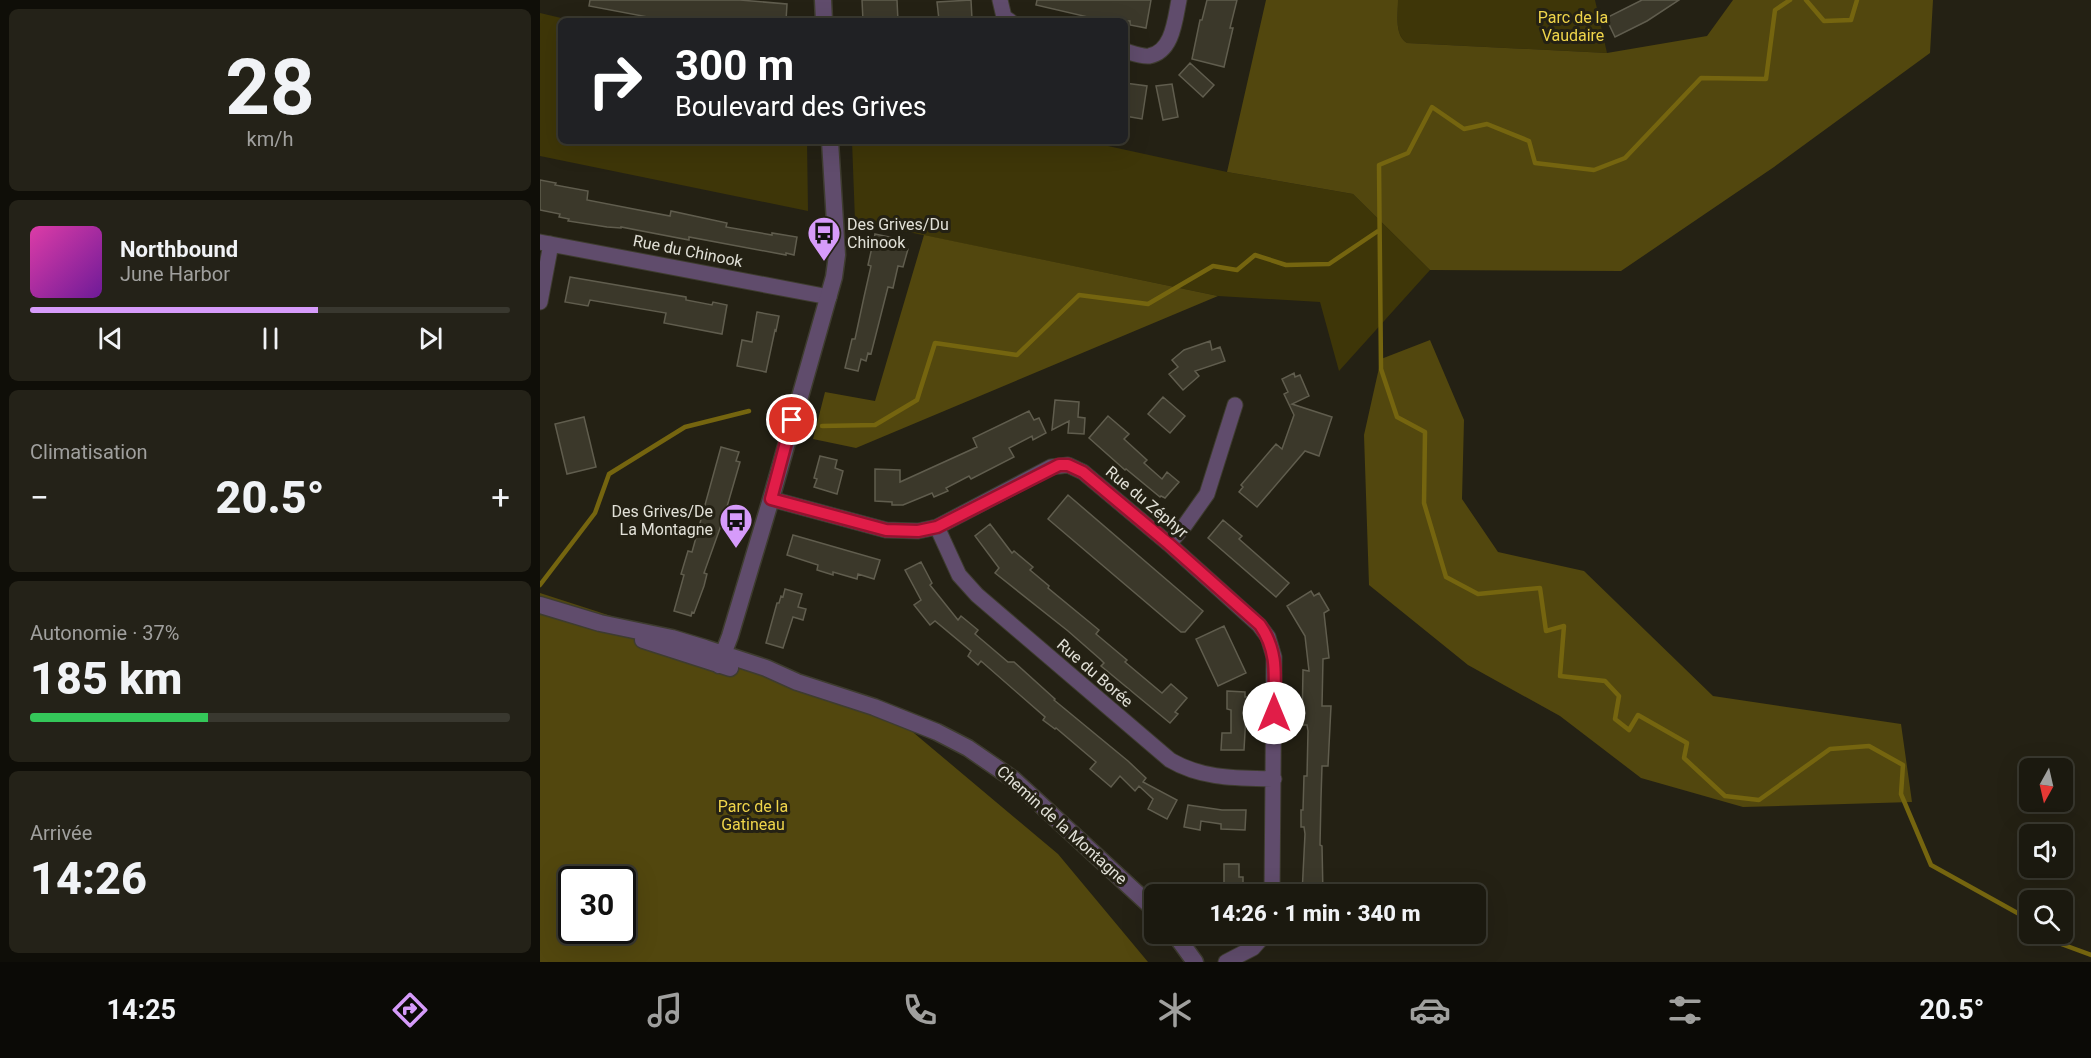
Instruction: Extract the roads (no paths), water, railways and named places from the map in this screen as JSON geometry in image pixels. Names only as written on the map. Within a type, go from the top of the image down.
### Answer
[{"type":"street","points":[[822,0],[824,18]]},
{"type":"street","points":[[1000,0],[1006,18]]},
{"type":"street","points":[[1128,52],[1147,56],[1158,53],[1169,42],[1179,0]]},
{"type":"street","points":[[720,659],[730,636],[829,297],[837,255],[830,144]]},
{"type":"street","points":[[540,302],[546,243]]},
{"type":"street","name":"Rue du Chinook","points":[[546,243],[829,297]]},
{"type":"street","points":[[1169,544],[1207,494],[1235,405]]},
{"type":"street","name":"Rue du Zéphyr","points":[[771,499],[886,530],[918,531],[937,527],[1051,467],[1068,465],[1083,472],[1260,625],[1268,637],[1274,657],[1272,884]]},
{"type":"street","name":"Rue du Borée","points":[[937,527],[959,575],[972,590],[1170,760],[1208,776],[1274,779]]},
{"type":"street","name":"Chemin de la Montagne","points":[[540,605],[600,623],[672,638],[720,659],[766,668],[797,682],[906,719],[937,732],[975,752],[1013,779],[1144,900]]},
{"type":"street","points":[[1182,944],[1195,962]]},
{"type":"street","points":[[1226,962],[1256,944]]},
{"type":"waterway","points":[[1790,0],[1775,10],[1766,79],[1701,78],[1625,158],[1594,170],[1535,163],[1529,141],[1487,124],[1464,129],[1432,107],[1408,153],[1379,165],[1381,369],[1397,417],[1425,432],[1424,503],[1446,577],[1478,594],[1540,588],[1546,631],[1564,626],[1560,676],[1605,681],[1619,696],[1615,719],[1629,730],[1638,715],[1687,743],[1684,758],[1725,796],[1759,800],[1830,749],[1869,746],[1903,765],[1901,794],[1931,865],[2019,914]]},
{"type":"waterway","points":[[1806,0],[1824,21],[1851,20],[1857,0]]},
{"type":"waterway","points":[[822,426],[875,425],[917,400],[935,343],[1017,355],[1079,295],[1148,304],[1213,266],[1237,270],[1255,255],[1286,265],[1329,264],[1378,231]]},
{"type":"waterway","points":[[540,585],[595,513],[609,474],[685,427],[749,411]]},
{"type":"waterway","points":[[2061,944],[2091,955]]},
{"type":"place","name":"Des Grives/Du Chinook","points":[[824,262]]},
{"type":"place","name":"Des Grives/De La Montagne","points":[[736,549]]},
{"type":"park label","name":"Parc de la Vaudaire","points":[[1573,26]]},
{"type":"park label","name":"Parc de la Gatineau","points":[[753,815]]}]
